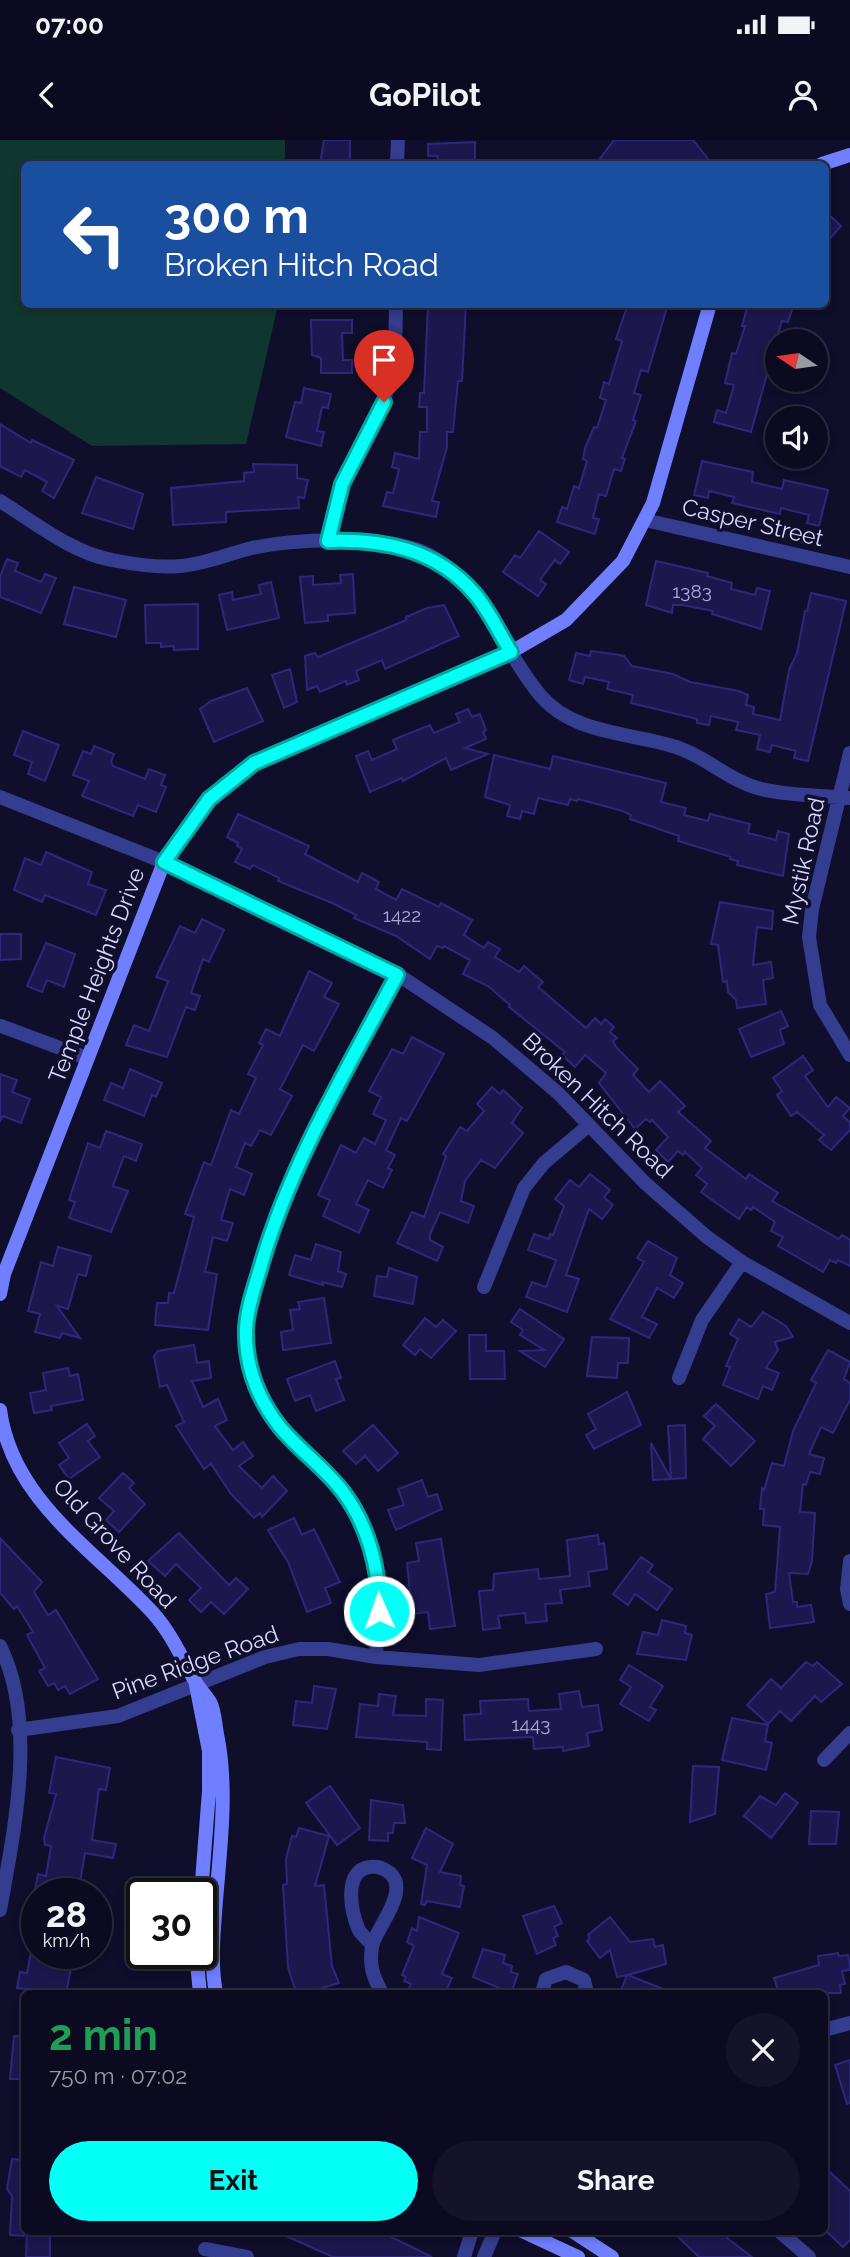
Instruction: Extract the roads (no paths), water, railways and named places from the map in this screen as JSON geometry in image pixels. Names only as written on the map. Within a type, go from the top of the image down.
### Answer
[{"type":"street","points":[[397,161],[398,140]]},
{"type":"street","points":[[829,162],[850,155]]},
{"type":"street","points":[[328,541],[342,484],[384,402],[395,354],[396,308]]},
{"type":"street","name":"Temple Heights Drive","points":[[0,1294],[2,1273],[164,862],[209,799],[254,763],[511,652],[566,620],[623,561],[653,503],[709,308]]},
{"type":"street","points":[[0,501],[69,543],[109,560],[176,567],[206,563],[253,548],[328,541],[360,540],[416,550],[456,574],[475,594],[541,697],[580,725],[676,747],[703,758],[727,776],[757,788],[785,794],[845,797]]},
{"type":"street","name":"Casper Street","points":[[645,520],[850,568]]},
{"type":"street","name":"Mystik Road","points":[[850,753],[845,797],[812,909],[809,937],[820,1005],[850,1055]]},
{"type":"street","name":"Broken Hitch Road","points":[[0,797],[164,862],[397,975],[493,1038],[558,1093],[645,1183],[742,1262],[850,1323]]},
{"type":"street","points":[[376,1657],[380,1589],[374,1558],[356,1511],[342,1491],[282,1429],[266,1408],[250,1374],[246,1330],[250,1305],[271,1232],[292,1175],[397,975]]},
{"type":"street","points":[[1,1026],[87,1058]]},
{"type":"street","points":[[484,1287],[524,1188],[544,1163],[589,1125]]},
{"type":"street","points":[[679,1378],[702,1320],[742,1262]]},
{"type":"street","name":"Old Grove Road","points":[[0,1410],[3,1432],[14,1458],[47,1510],[155,1615],[181,1653],[196,1684],[211,1703],[221,1753],[222,1793],[213,1977],[215,1990]]},
{"type":"street","points":[[850,1561],[850,1604]]},
{"type":"street","points":[[0,1646],[15,1694],[21,1793],[0,1910]]},
{"type":"street","name":"Pine Ridge Road","points":[[18,1730],[118,1716],[265,1657],[299,1649],[328,1649],[376,1657],[480,1665],[596,1649]]},
{"type":"street","name":"Old Grove Road","points":[[196,1684],[209,1751],[209,1791],[202,1878]]},
{"type":"street","points":[[824,1760],[850,1733]]},
{"type":"street","points":[[372,1944],[358,1930],[351,1888],[355,1877],[365,1867],[374,1866],[384,1868],[394,1877],[397,1888],[385,1926],[372,1944],[371,1973],[380,1990]]},
{"type":"street","points":[[198,1969],[200,1990]]},
{"type":"street","points":[[543,1990],[546,1979],[566,1972],[584,1980],[586,1990]]},
{"type":"street","points":[[828,2029],[850,2023]]},
{"type":"street","points":[[464,2257],[471,2235]]},
{"type":"street","points":[[484,2257],[493,2235]]},
{"type":"street","points":[[531,2235],[578,2257]]},
{"type":"street","points":[[578,2235],[612,2257]]},
{"type":"street","points":[[784,2235],[809,2257]]},
{"type":"street","points":[[205,2249],[247,2257]]}]
